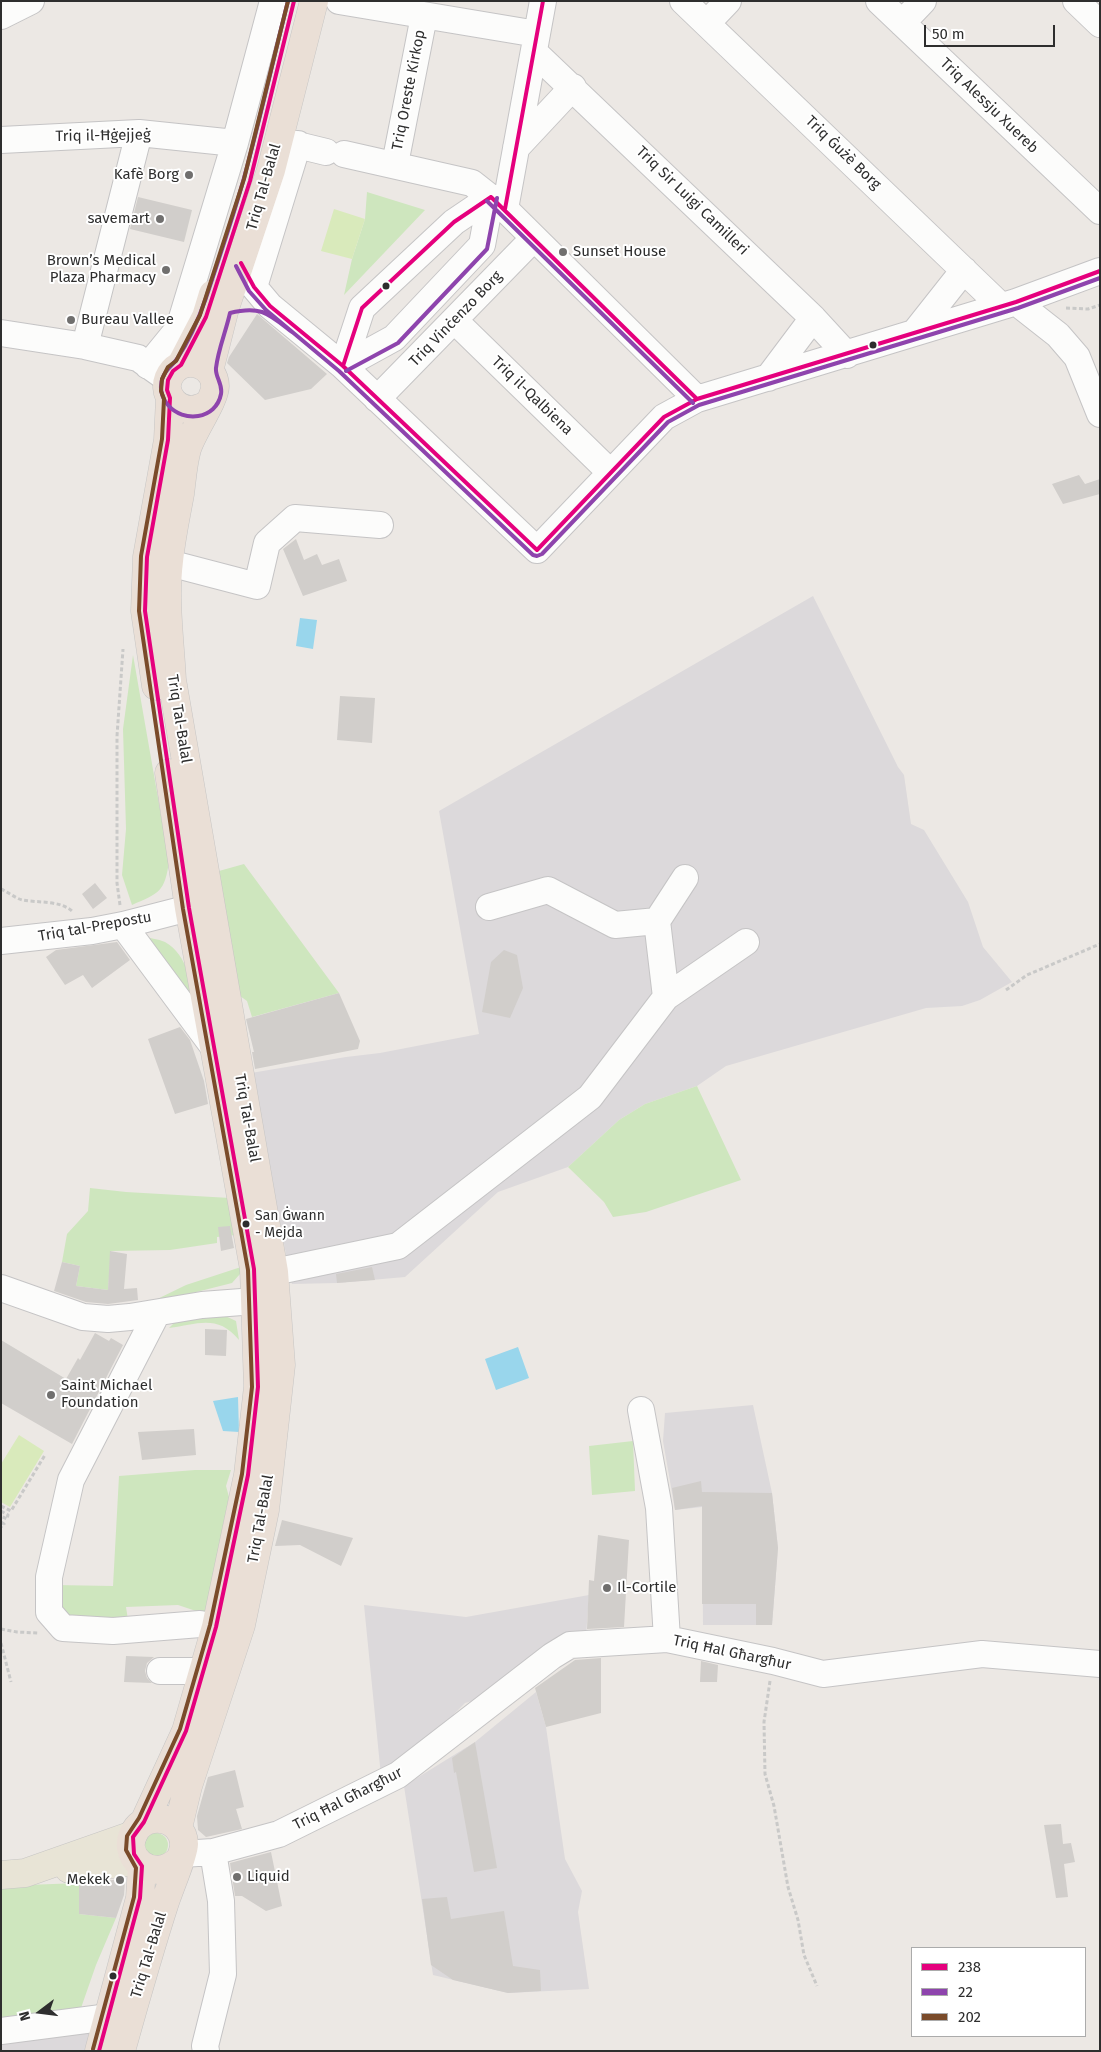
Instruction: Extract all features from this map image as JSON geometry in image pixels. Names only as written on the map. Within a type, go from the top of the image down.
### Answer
[{"type":"highway","name":"Triq Tal-Balal","points":[[100,2051],[140,1898],[139,1846],[186,1731],[216,1627],[248,1475],[258,1387],[254,1269],[189,908],[145,611],[147,557],[168,440],[172,365],[206,317],[250,181],[294,1]]},
{"type":"highway","name":"Triq Tal-Balal","points":[[121,2051],[180,1847],[188,1786],[241,1625],[265,1510],[281,1365],[274,1272],[172,680],[168,614],[168,562],[188,447],[214,393],[215,385],[209,371],[225,308],[271,170],[288,142],[314,1]]},
{"type":"highway","points":[[208,404],[192,411],[184,410],[176,405],[172,365],[198,364],[209,371]]},
{"type":"highway","points":[[151,1819],[166,1820],[180,1847],[168,1869],[154,1871],[139,1846],[151,1819]]},
{"type":"main road","points":[[13,1874],[139,1846]]},
{"type":"street","points":[[1,16],[31,1]]},
{"type":"street","name":"Triq Tal-Balal","points":[[172,365],[273,1]]},
{"type":"street","points":[[339,1],[424,16],[536,43]]},
{"type":"street","name":"Triq Ġużè Borg","points":[[683,1],[964,270],[1009,304],[1058,335],[1078,357],[1100,414]]},
{"type":"street","points":[[707,23],[728,1]]},
{"type":"street","name":"Triq Alessju Xuereb","points":[[878,1],[1100,211]]},
{"type":"street","points":[[902,23],[923,1]]},
{"type":"street","points":[[1076,1],[1100,24]]},
{"type":"street","points":[[342,366],[394,338],[482,244],[516,148],[544,4]]},
{"type":"street","name":"Triq Oreste Kirkop","points":[[394,164],[424,16]]},
{"type":"street","name":"Triq Sir Luigi Camilleri","points":[[536,43],[573,87],[813,318],[846,355]]},
{"type":"street","points":[[516,148],[573,87]]},
{"type":"street","points":[[85,346],[139,133]]},
{"type":"street","name":"Triq il-Ħġejjeġ","points":[[1,140],[139,133],[235,143]]},
{"type":"street","points":[[288,142],[472,182],[498,203],[697,399]]},
{"type":"street","name":"Triq Tal-Balal","points":[[262,296],[288,142]]},
{"type":"street","points":[[342,366],[362,308],[454,222],[498,203]]},
{"type":"street","name":"Triq Vinċenzo Borg","points":[[377,399],[534,238]]},
{"type":"street","points":[[241,263],[262,296],[342,366],[536,550],[664,417],[697,399],[1009,304],[1100,271]]},
{"type":"street","points":[[915,332],[964,270]]},
{"type":"street","points":[[225,308],[262,296]]},
{"type":"street","points":[[768,378],[813,318]]},
{"type":"street","name":"Triq il-Qalbiena","points":[[454,320],[610,472]]},
{"type":"street","points":[[1,333],[85,346],[172,365]]},
{"type":"street","points":[[168,562],[257,586],[267,543],[295,518],[380,525]]},
{"type":"street","points":[[666,997],[658,921],[684,878]]},
{"type":"street","points":[[488,907],[548,890],[615,925],[658,921]]},
{"type":"street","name":"Triq tal-Prepostu","points":[[1,941],[92,931],[124,925],[189,908]]},
{"type":"street","points":[[124,925],[215,1050]]},
{"type":"street","points":[[274,1272],[398,1246],[590,1097],[666,997],[746,942]]},
{"type":"street","points":[[1,1288],[83,1317],[108,1319],[202,1305],[255,1302]]},
{"type":"street","points":[[157,1313],[71,1480],[49,1577],[49,1612],[63,1628],[113,1632],[200,1624],[216,1627]]},
{"type":"street","points":[[641,1410],[659,1508],[666,1639]]},
{"type":"street","name":"Triq Ħal Għargħur","points":[[180,1847],[213,1852],[279,1834],[398,1775],[552,1656],[570,1645],[666,1639],[773,1661],[823,1674],[982,1654],[1100,1664]]},
{"type":"street","points":[[160,1671],[204,1671]]},
{"type":"street","points":[[206,2051],[205,2046],[223,1974],[221,1901],[213,1852]]},
{"type":"street","points":[[1,2031],[109,2017]]},
{"type":"path","points":[[123,649],[117,736],[117,883],[124,925]]},
{"type":"path","points":[[1,888],[20,900],[48,903],[69,908],[92,931]]},
{"type":"path","points":[[1006,990],[1027,975],[1100,944]]},
{"type":"path","points":[[1,1506],[11,1511],[45,1455]]},
{"type":"path","points":[[1,1512],[8,1516],[6,1519],[1,1516]]},
{"type":"path","points":[[1,1522],[4,1524],[1,1527]]},
{"type":"path","points":[[1,1629],[17,1632],[50,1633],[63,1628]]},
{"type":"path","points":[[1,1643],[11,1682]]},
{"type":"path","points":[[773,1661],[764,1722],[765,1774],[774,1806],[788,1886],[798,1920],[804,1955],[817,1986]]},
{"type":"shaded area","points":[[813,596],[898,767],[904,775],[911,824],[924,830],[968,902],[983,947],[1012,982],[980,1000],[962,1006],[926,1008],[726,1066],[697,1086],[645,1104],[619,1120],[568,1167],[498,1192],[405,1277],[337,1283],[292,1284],[287,1270],[286,1254],[251,1073],[380,1053],[479,1034],[439,811]]},
{"type":"shaded area","points":[[753,1405],[772,1493],[778,1548],[772,1625],[703,1625],[702,1507],[675,1510],[663,1441],[665,1413]]},
{"type":"shaded area","points":[[589,1595],[586,1636],[548,1645],[472,1701],[465,1703],[454,1714],[453,1722],[381,1776],[364,1605],[466,1617]]},
{"type":"shaded area","points":[[536,1692],[546,1727],[565,1859],[582,1891],[578,1912],[589,1989],[508,1993],[433,1975],[404,1786],[475,1742]]},
{"type":"shaded area","points":[[96,2016],[88,2051],[1,2051],[1,2020]]},
{"type":"green space","points":[[367,192],[425,210],[344,295],[352,259],[365,219]]},
{"type":"green space","points":[[334,209],[365,219],[352,259],[321,251]]},
{"type":"green space","points":[[133,655],[169,861],[163,885],[159,890],[155,894],[132,905],[122,875],[126,829],[123,729]]},
{"type":"green space","points":[[244,864],[339,993],[252,1017],[247,1001],[240,996],[219,871]]},
{"type":"green space","points":[[142,936],[165,942],[179,955],[184,962],[190,980],[195,1007]]},
{"type":"green space","points":[[697,1086],[741,1180],[646,1212],[613,1217],[604,1202],[568,1167],[619,1120],[645,1104]]},
{"type":"green space","points":[[90,1188],[230,1198],[236,1235],[217,1237],[217,1243],[170,1250],[111,1251],[108,1290],[76,1286],[80,1266],[62,1262],[67,1234],[88,1211]]},
{"type":"green space","points":[[241,1267],[240,1274],[232,1283],[145,1305],[186,1285]]},
{"type":"green space","points":[[217,1312],[236,1321],[239,1340],[231,1332],[215,1324],[198,1323],[169,1328],[175,1322]]},
{"type":"green space","points":[[19,1435],[44,1451],[10,1507],[1,1502],[1,1464]]},
{"type":"green space","points":[[633,1441],[635,1491],[592,1495],[589,1446]]},
{"type":"green space","points":[[195,1470],[231,1470],[226,1486],[229,1497],[205,1614],[178,1605],[126,1607],[129,1626],[66,1626],[55,1585],[113,1586],[119,1476]]},
{"type":"green space","points":[[156,1833],[165,1836],[168,1845],[165,1854],[156,1857],[147,1854],[144,1845],[147,1836]]},
{"type":"green space","points":[[79,1883],[79,1914],[116,1918],[96,1965],[81,2008],[1,2020],[1,1886]]},
{"type":"water","points":[[300,618],[317,620],[313,649],[296,646]]},
{"type":"water","points":[[518,1347],[529,1378],[496,1390],[485,1359]]},
{"type":"water","points":[[238,1397],[239,1432],[223,1431],[213,1401]]},
{"type":"building","name":"savemart","points":[[138,197],[192,210],[184,242],[130,229]]},
{"type":"building","points":[[257,314],[327,374],[311,389],[265,400],[227,363]]},
{"type":"building","points":[[1079,475],[1085,484],[1100,479],[1100,494],[1063,504],[1052,484]]},
{"type":"building","points":[[296,539],[304,560],[317,554],[322,565],[339,559],[347,581],[303,596],[283,549]]},
{"type":"building","points":[[340,696],[375,698],[372,743],[337,740]]},
{"type":"building","points":[[95,883],[107,898],[93,909],[82,894]]},
{"type":"building","points":[[117,942],[130,960],[92,988],[83,975],[65,985],[46,957],[56,950]]},
{"type":"building","points":[[504,950],[517,955],[523,988],[510,1018],[482,1012],[491,962]]},
{"type":"building","points":[[339,993],[360,1041],[358,1049],[255,1069],[252,1052],[254,1052],[246,1019]]},
{"type":"building","points":[[180,1027],[190,1040],[204,1081],[208,1104],[175,1114],[148,1039]]},
{"type":"building","points":[[230,1226],[234,1248],[221,1251],[218,1227]]},
{"type":"building","points":[[110,1251],[127,1254],[124,1289],[137,1288],[138,1300],[108,1304],[86,1302],[54,1291],[62,1262],[80,1266],[76,1286],[108,1290]]},
{"type":"building","points":[[372,1267],[375,1280],[337,1283],[336,1274]]},
{"type":"building","points":[[205,1329],[227,1330],[226,1356],[205,1355]]},
{"type":"building","name":"Saint Michael Foundation","points":[[95,1333],[109,1341],[111,1338],[123,1345],[72,1444],[1,1403],[1,1340],[66,1379],[78,1358],[80,1360]]},
{"type":"building","points":[[194,1429],[196,1455],[142,1460],[138,1432]]},
{"type":"building","points":[[701,1481],[702,1492],[772,1493],[778,1548],[772,1625],[756,1625],[756,1604],[702,1604],[702,1506],[675,1510],[672,1488]]},
{"type":"building","points":[[282,1520],[353,1538],[341,1566],[300,1545],[275,1546]]},
{"type":"building","name":"Il-Cortile","points":[[598,1535],[629,1540],[624,1627],[587,1629],[589,1580],[594,1581]]},
{"type":"building","points":[[126,1656],[154,1657],[147,1663],[145,1671],[147,1678],[152,1683],[124,1682]]},
{"type":"building","points":[[601,1658],[601,1713],[546,1727],[535,1688],[575,1660]]},
{"type":"building","points":[[701,1661],[718,1665],[717,1682],[700,1682]]},
{"type":"building","points":[[475,1742],[497,1868],[474,1872],[452,1758]]},
{"type":"building","points":[[235,1770],[244,1807],[236,1809],[242,1829],[206,1837],[198,1830],[197,1816],[208,1777]]},
{"type":"building","points":[[1061,1824],[1063,1844],[1071,1843],[1075,1862],[1064,1864],[1068,1897],[1056,1898],[1044,1825]]},
{"type":"building","points":[[271,1852],[282,1906],[266,1911],[242,1896],[235,1896],[230,1863]]},
{"type":"building","points":[[121,1879],[125,1881],[124,1895],[116,1918],[79,1914],[79,1884]]},
{"type":"building","points":[[447,1897],[451,1919],[504,1911],[513,1966],[540,1970],[541,1991],[508,1993],[453,1980],[431,1965],[422,1899]]},
{"type":"transit line","name":"22","points":[[288,1],[250,156],[231,223],[206,298],[190,337],[163,377],[161,388],[164,399],[174,411],[190,416],[206,414],[218,403],[221,390],[216,368],[218,354],[230,313],[250,310],[264,313],[277,320],[292,332]]},
{"type":"transit line","name":"202","points":[[93,2049],[134,1897],[136,1868],[126,1850],[127,1836],[139,1818],[180,1729],[210,1625],[242,1474],[252,1387],[248,1270],[183,909],[139,611],[141,556],[162,439],[164,399],[161,391],[162,379],[168,367],[176,361],[200,315],[244,179],[288,1]]},
{"type":"transit line","name":"238","points":[[99,2051],[140,1898],[142,1866],[134,1854],[133,1837],[144,1822],[186,1731],[216,1627],[248,1475],[258,1387],[254,1269],[189,908],[145,611],[147,557],[168,440],[170,398],[167,390],[168,380],[173,371],[181,365],[206,317],[250,181],[294,1]]},
{"type":"transit line","name":"238","points":[[505,209],[543,1]]},
{"type":"transit line","name":"238","points":[[491,197],[697,399]]},
{"type":"transit line","name":"238","points":[[343,366],[362,308],[454,222],[491,197]]},
{"type":"transit line","name":"22","points":[[346,371],[398,343],[487,249],[497,198]]},
{"type":"transit line","name":"22","points":[[487,201],[693,403]]},
{"type":"transit line","name":"238","points":[[241,263],[254,287],[270,306],[343,366],[537,550]]},
{"type":"transit line","name":"22","points":[[236,266],[249,291],[266,310],[339,371],[533,555],[537,556],[542,554],[668,422],[699,405],[1018,308],[1100,278]]},
{"type":"transit line","name":"238","points":[[537,550],[664,417],[697,399],[1016,302],[1100,271]]},
{"type":"place","name":"Kafè Borg","points":[[189,175]]},
{"type":"place","name":"savemart","points":[[160,219]]},
{"type":"place","name":"Sunset House","points":[[563,252]]},
{"type":"place","name":"Brown’s Medical Plaza Pharmacy","points":[[166,270]]},
{"type":"place","name":"Bureau Vallee","points":[[71,320]]},
{"type":"place","name":"San Ġwann - Mejda","points":[[246,1224]]},
{"type":"place","name":"Saint Michael Foundation","points":[[51,1395]]},
{"type":"place","name":"Il-Cortile","points":[[607,1588]]},
{"type":"place","name":"Liquid","points":[[237,1877]]},
{"type":"place","name":"Mekek","points":[[120,1880]]}]
